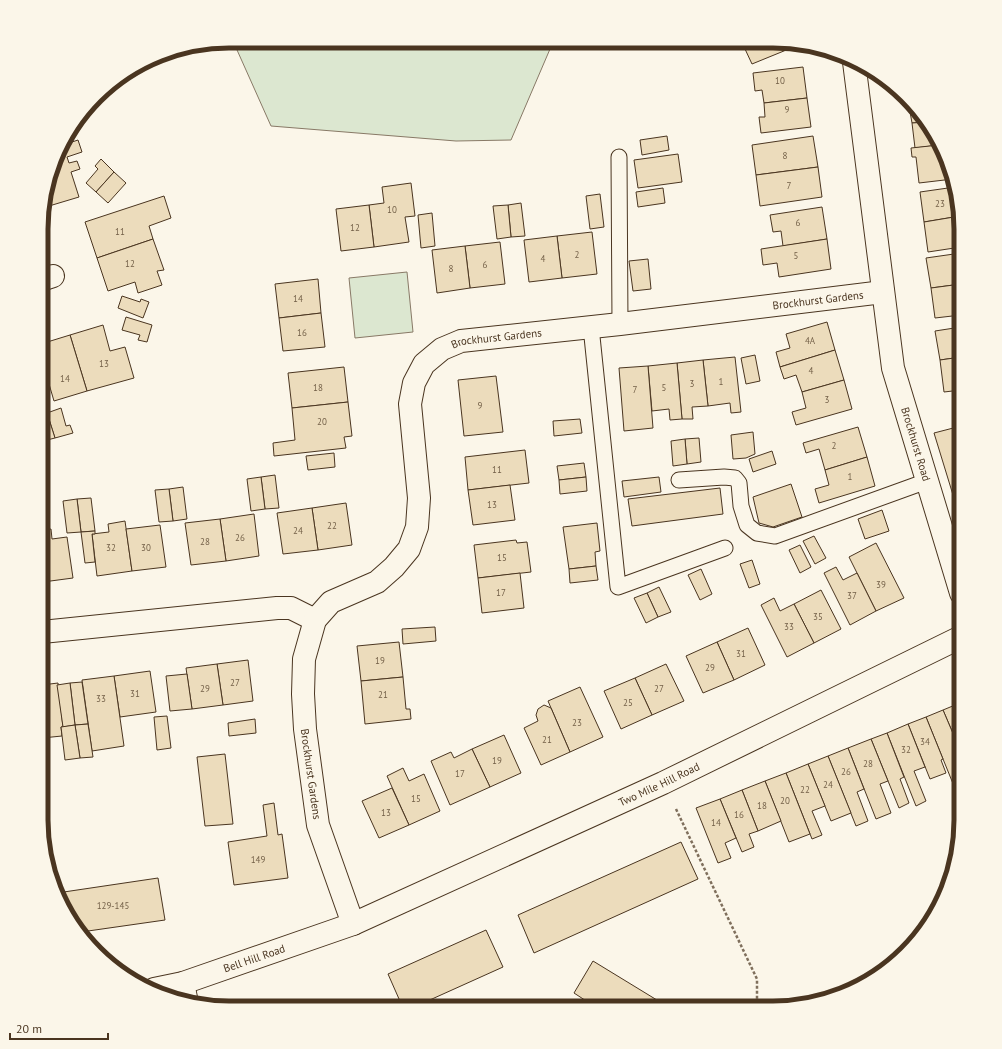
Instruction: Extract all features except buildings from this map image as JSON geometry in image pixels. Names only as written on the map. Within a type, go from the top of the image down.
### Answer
[{"type":"street","name":"Brockhurst Road","points":[[855,68],[893,368],[954,570]]},
{"type":"street","name":"Brockhurst Gardens","points":[[353,924],[318,825],[305,729],[303,694],[304,659],[315,620],[331,602],[377,582],[394,567],[409,549],[417,527],[419,498],[410,404],[414,383],[424,364],[442,349],[461,341],[620,324],[883,292]]},
{"type":"street","points":[[48,631],[277,608],[291,608],[315,620]]},
{"type":"street","name":"Two Mile Hill Road","points":[[353,924],[663,783],[954,640]]},
{"type":"street","name":"Bell Hill Road","points":[[168,990],[184,991],[353,924]]},
{"type":"lane","points":[[619,157],[620,324]]},
{"type":"lane","points":[[591,327],[618,587],[725,548]]},
{"type":"lane","points":[[679,480],[724,476],[735,478],[739,483],[742,506],[747,525],[758,533],[775,536],[927,481]]},
{"type":"path","points":[[663,783],[758,979],[757,1001]]},
{"type":"green space","points":[[236,48],[550,48],[511,140],[456,141],[271,126]]},
{"type":"green space","points":[[407,272],[413,332],[355,338],[349,278]]}]
